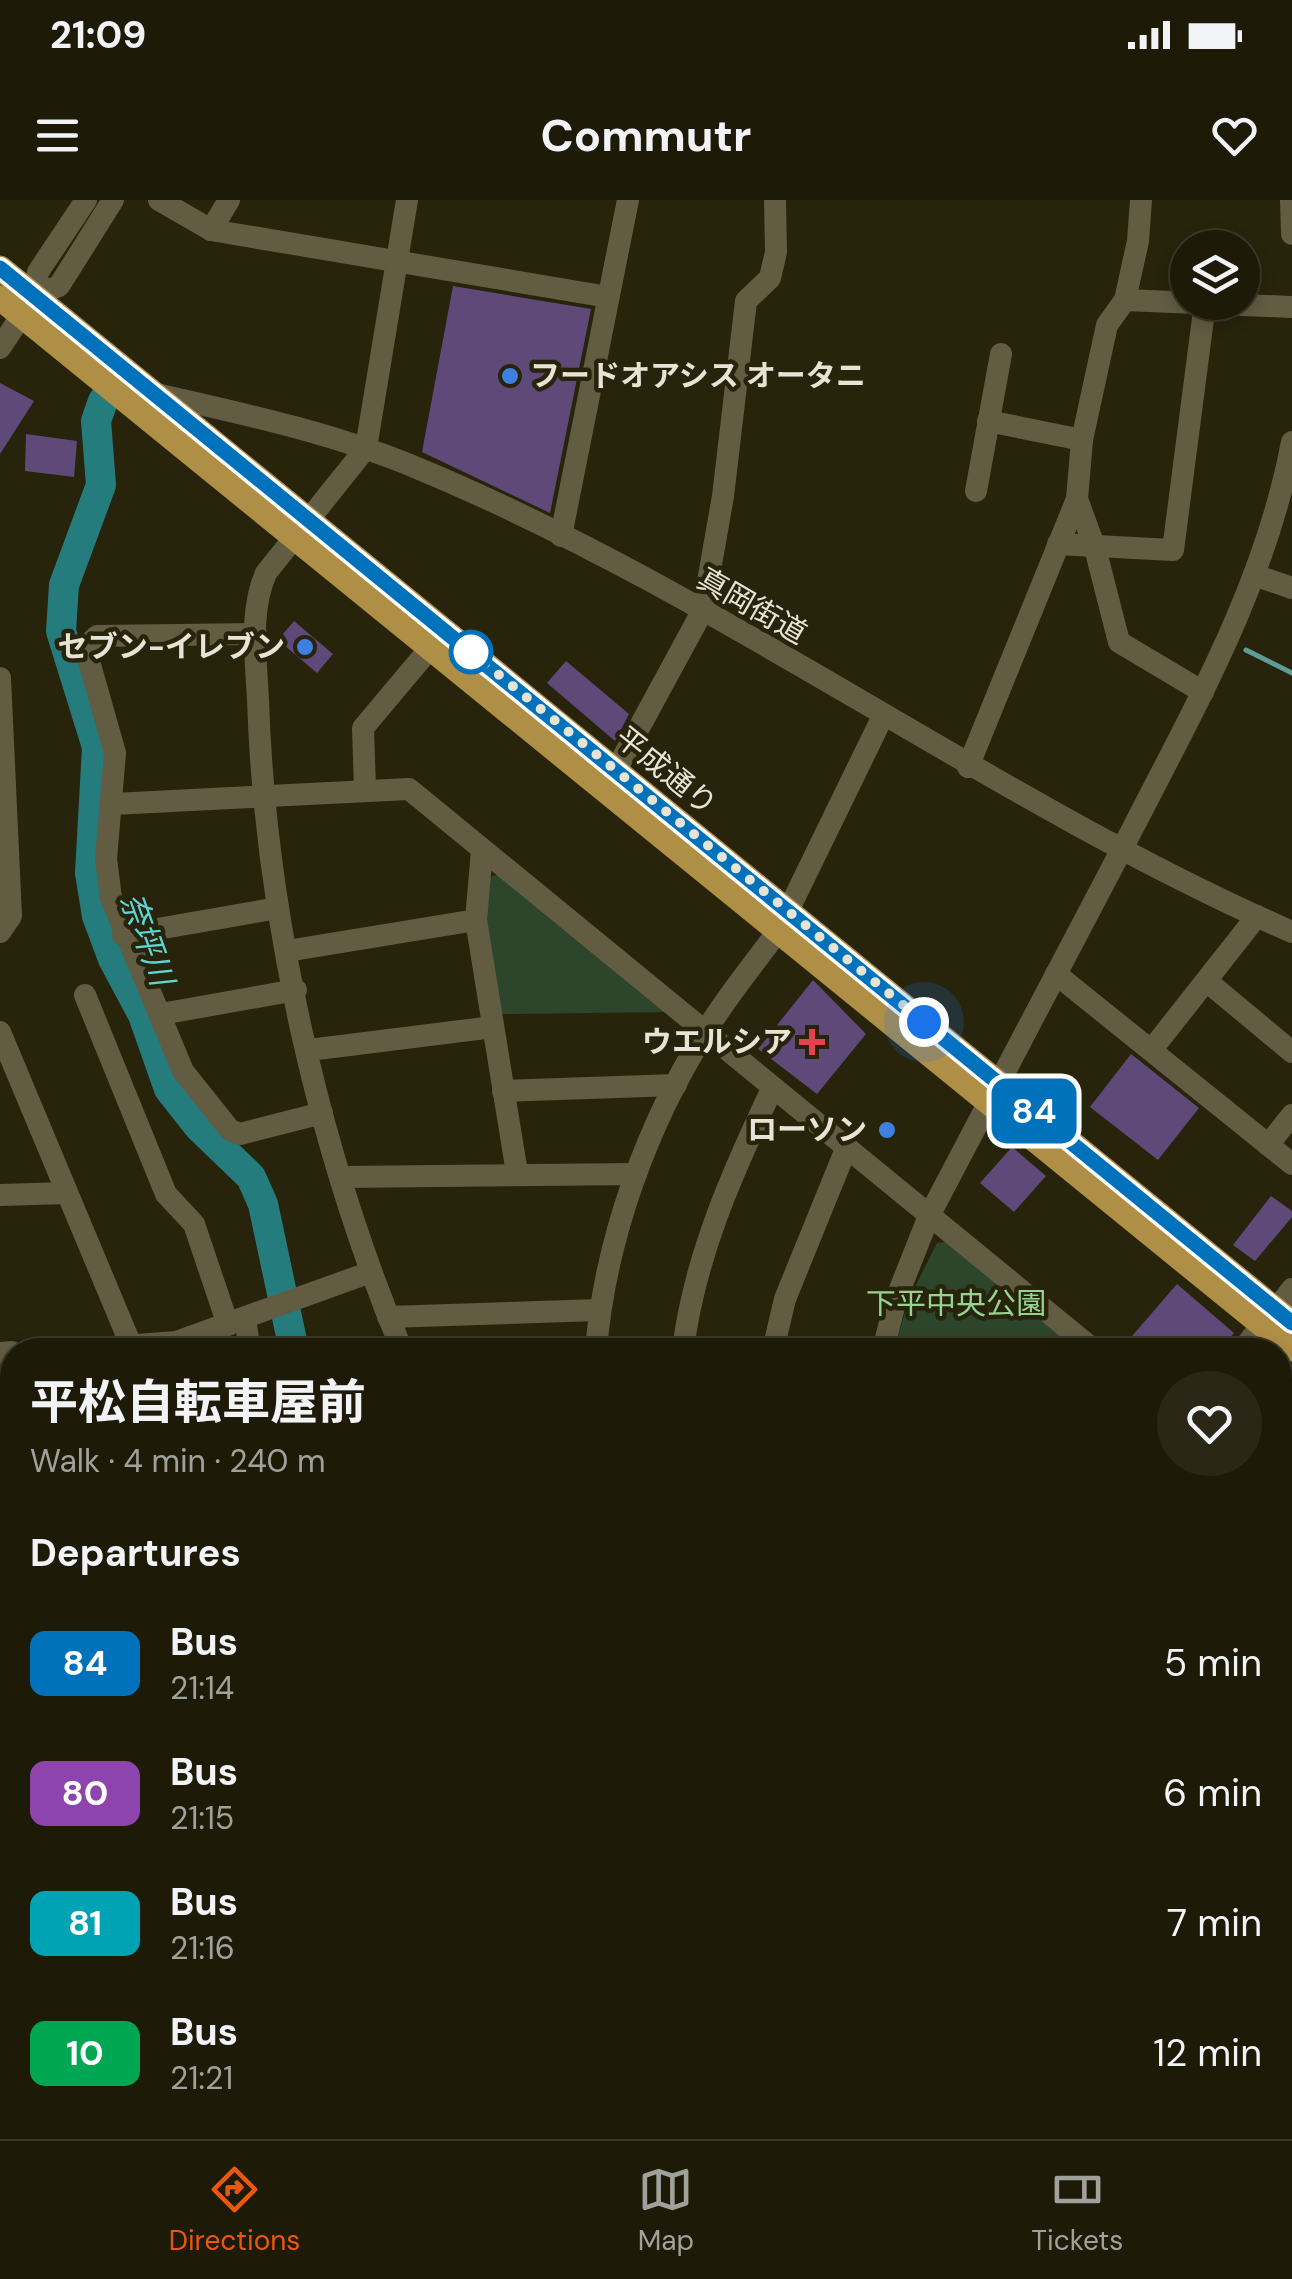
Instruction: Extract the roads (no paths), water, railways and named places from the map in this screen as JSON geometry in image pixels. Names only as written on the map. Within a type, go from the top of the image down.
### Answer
[{"type":"main road","name":"平成通り","points":[[0,268],[29,305],[300,527],[615,772],[782,922]]},
{"type":"main road","name":"平成通り","points":[[0,298],[29,305],[156,394],[431,647],[782,922],[993,1094],[1281,1312],[1289,1338]]},
{"type":"street","points":[[0,348],[29,305],[38,272],[86,200]]},
{"type":"street","points":[[29,305],[59,286],[112,200]]},
{"type":"street","points":[[159,200],[211,230],[608,297]]},
{"type":"street","points":[[211,230],[229,200]]},
{"type":"street","points":[[397,1338],[322,1113],[278,908],[261,796],[256,596],[300,527],[366,448],[407,200]]},
{"type":"street","points":[[561,536],[628,200]]},
{"type":"street","points":[[615,772],[703,610],[722,496],[746,301],[770,278],[776,252],[775,200]]},
{"type":"street","points":[[968,767],[1077,499],[1082,440],[1107,325],[1124,300],[1138,241],[1141,200]]},
{"type":"street","points":[[1291,200],[1292,234]]},
{"type":"street","points":[[1124,300],[1170,302]]},
{"type":"street","points":[[1260,306],[1292,307]]},
{"type":"street","points":[[1058,544],[1172,550],[1203,320]]},
{"type":"street","points":[[976,491],[1001,354]]},
{"type":"street","name":"真岡街道","points":[[156,394],[320,432],[366,448],[561,536],[703,610],[968,767],[1120,851],[1292,932]]},
{"type":"street","points":[[988,421],[1082,440]]},
{"type":"street","points":[[886,1338],[896,1299],[930,1216],[1204,692],[1257,576],[1291,454]]},
{"type":"street","points":[[1077,499],[1095,548],[1119,642],[1204,692]]},
{"type":"street","points":[[1257,576],[1292,588]]},
{"type":"street","points":[[256,634],[97,636],[85,646],[116,754],[106,859],[111,898],[182,1071],[230,1130],[240,1134],[322,1113]]},
{"type":"street","points":[[365,789],[362,728],[431,647]]},
{"type":"street","points":[[0,678],[11,916],[0,932]]},
{"type":"street","points":[[597,1338],[599,1310],[636,1174],[676,1085],[706,1030],[782,922],[882,716]]},
{"type":"street","points":[[112,804],[408,789],[1079,1338]]},
{"type":"street","points":[[482,850],[476,920],[517,1173]]},
{"type":"street","points":[[123,935],[278,908]]},
{"type":"street","points":[[1153,1048],[1209,984],[1257,916]]},
{"type":"street","points":[[287,951],[476,920]]},
{"type":"street","points":[[1056,974],[1153,1048],[1292,1164]]},
{"type":"street","points":[[1209,984],[1292,1052]]},
{"type":"street","points":[[161,1014],[296,990]]},
{"type":"street","points":[[85,995],[166,1194],[194,1224],[244,1338]]},
{"type":"street","points":[[309,1050],[493,1026]]},
{"type":"street","points":[[0,1032],[127,1338]]},
{"type":"street","points":[[503,1091],[676,1085]]},
{"type":"street","points":[[684,1338],[688,1303],[734,1167],[772,1089]]},
{"type":"street","points":[[1268,1145],[1292,1115]]},
{"type":"street","points":[[776,1338],[797,1265],[846,1149]]},
{"type":"street","points":[[342,1177],[636,1174]]},
{"type":"street","points":[[0,1195],[67,1193]]},
{"type":"street","points":[[188,1338],[372,1272]]},
{"type":"street","points":[[388,1316],[599,1310]]},
{"type":"street","points":[[1254,1338],[1281,1312]]},
{"type":"waterway","name":"奈坪川","points":[[103,401],[96,421],[101,485],[64,585],[61,631],[97,747],[90,873],[97,916],[113,959],[143,1015],[169,1089],[199,1127],[251,1177],[263,1204],[291,1338]]},
{"type":"waterway","points":[[1246,650],[1292,673]]},
{"type":"place","name":"フードオアシス オータニ","points":[[510,376]]},
{"type":"place","name":"セブン-イレブン","points":[[305,647]]},
{"type":"place","name":"ウエルシア","points":[[812,1042]]},
{"type":"place","name":"ローソン","points":[[887,1130]]},
{"type":"park label","name":"下平中央公園","points":[[956,1304]]}]
